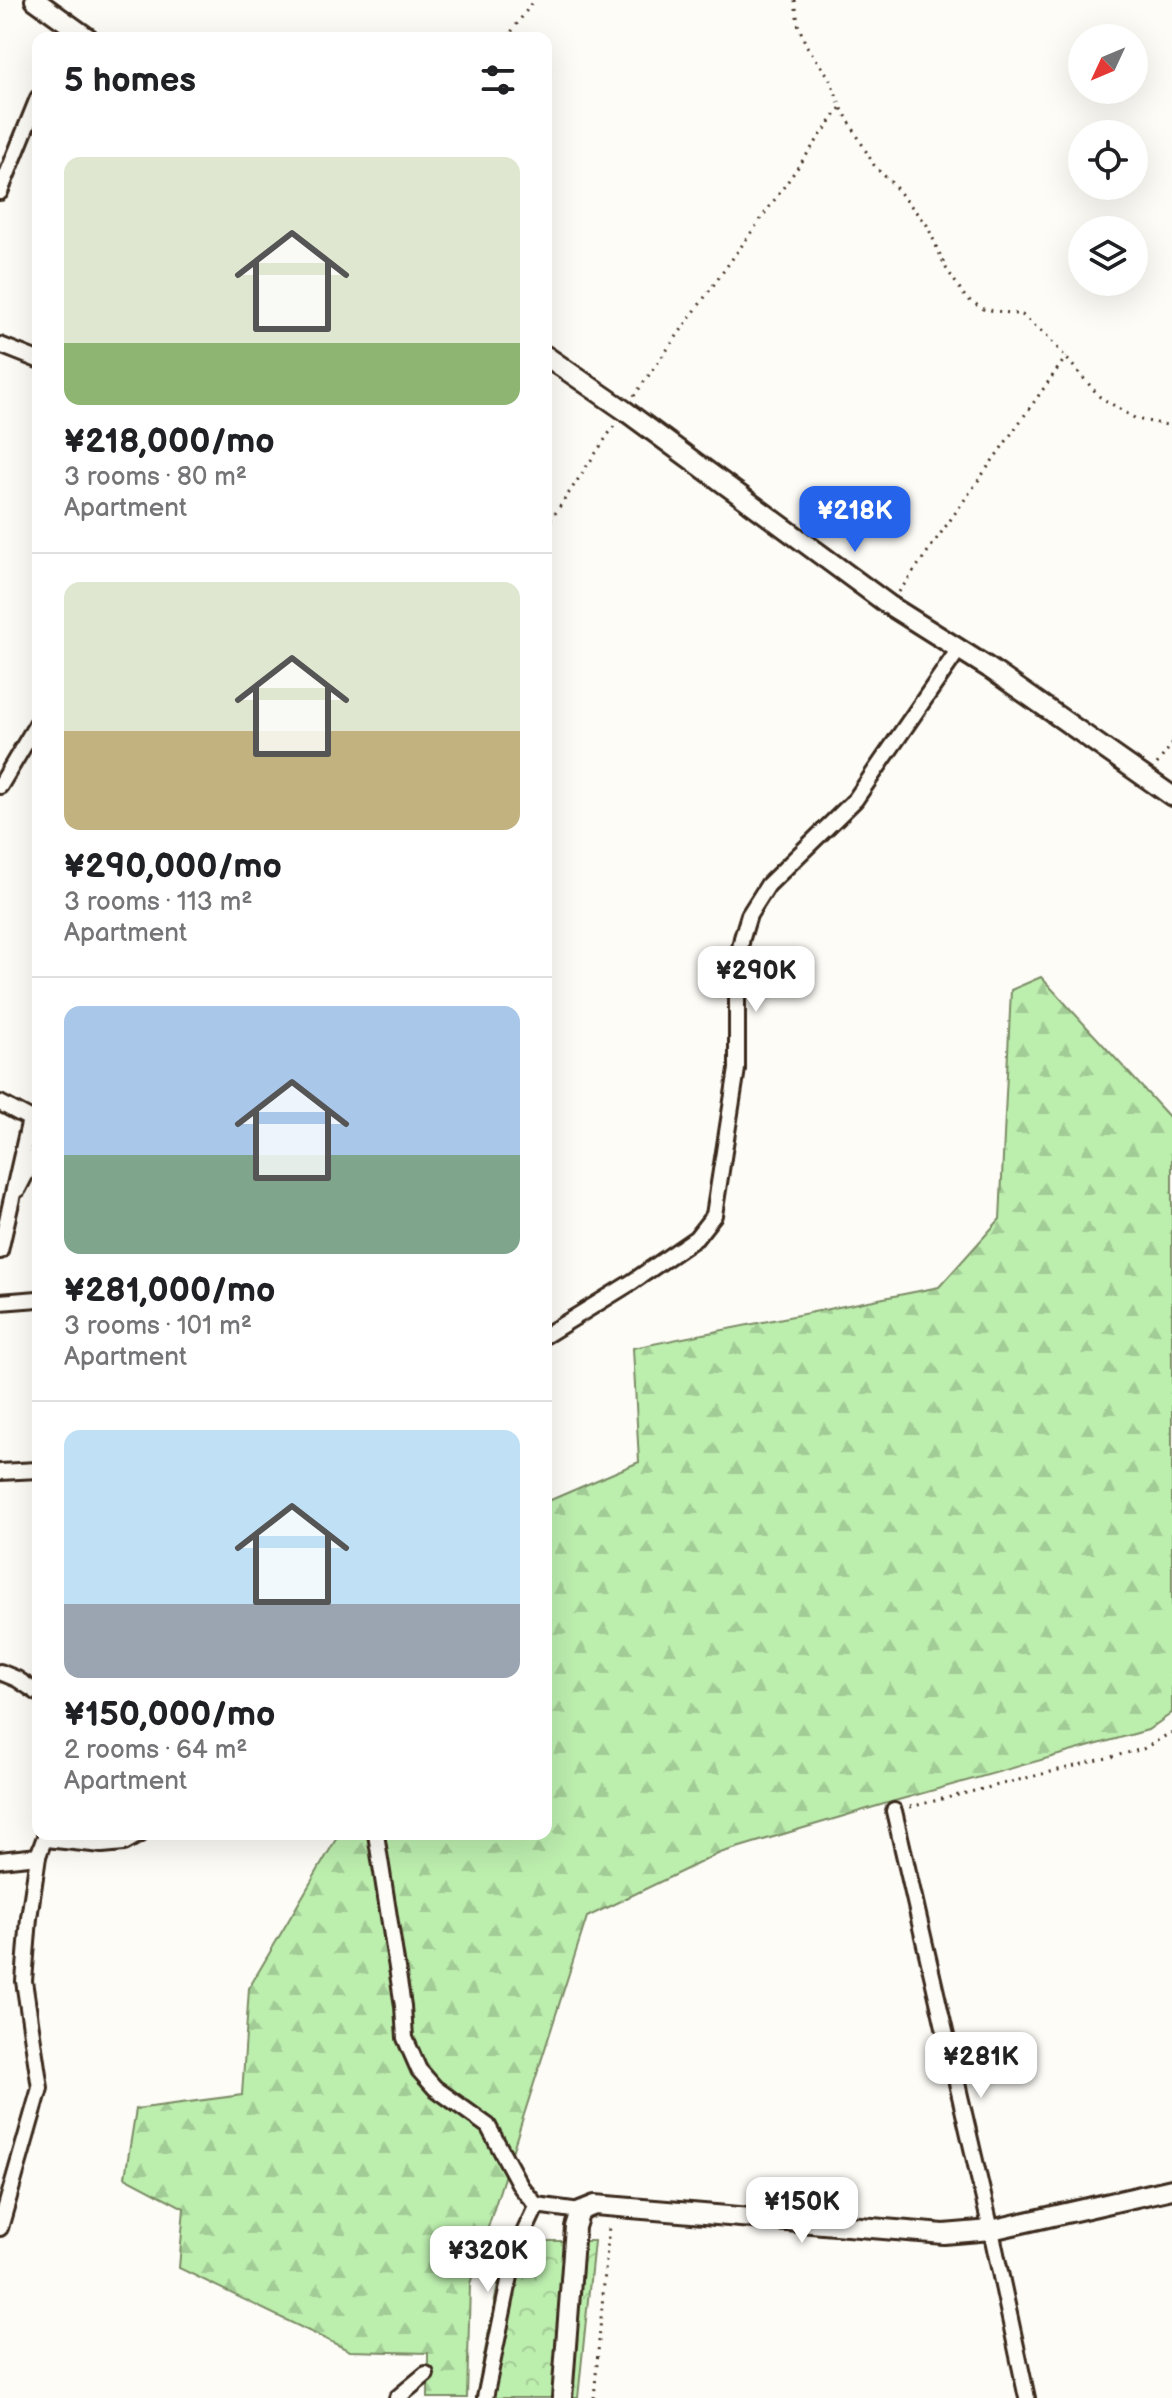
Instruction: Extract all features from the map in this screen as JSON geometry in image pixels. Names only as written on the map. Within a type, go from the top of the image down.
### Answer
[{"type":"street","points":[[35,0],[67,32]]},
{"type":"street","points":[[0,192],[32,113]]},
{"type":"street","points":[[0,345],[32,358]]},
{"type":"street","points":[[552,360],[889,605],[959,649],[1172,796]]},
{"type":"street","points":[[552,1331],[696,1238],[714,1215],[737,1069],[737,964],[749,915],[768,885],[855,800],[959,649]]},
{"type":"street","points":[[0,786],[32,732]]},
{"type":"street","points":[[0,1103],[30,1119],[0,1251]]},
{"type":"street","points":[[11,1200],[32,1161]]},
{"type":"street","points":[[0,1302],[32,1299]]},
{"type":"street","points":[[0,1472],[32,1470]]},
{"type":"street","points":[[0,1672],[32,1689]]},
{"type":"street","points":[[894,1811],[1027,2398]]},
{"type":"street","points":[[0,2228],[40,2088],[24,1981],[38,1856],[45,1840]]},
{"type":"street","points":[[67,1840],[102,1845],[129,1840]]},
{"type":"street","points":[[377,1840],[409,2049],[419,2070],[435,2088],[488,2126],[521,2187],[537,2205],[580,2211],[595,2205],[610,2206],[944,2234],[991,2230],[1172,2189]]},
{"type":"street","points":[[0,1860],[38,1856]]},
{"type":"street","points":[[485,2398],[515,2252],[537,2205]]},
{"type":"street","points":[[562,2398],[575,2227],[580,2211]]},
{"type":"street","points":[[397,2398],[426,2374]]},
{"type":"path","points":[[511,32],[534,0]]},
{"type":"path","points":[[795,0],[798,24],[806,45],[829,77],[841,107],[875,167],[927,225],[946,268],[966,298],[983,309],[1022,315],[1048,337],[1100,397],[1136,419],[1172,426]]},
{"type":"path","points":[[552,518],[624,410],[841,107]]},
{"type":"path","points":[[889,605],[1066,357]]},
{"type":"path","points":[[1147,777],[1172,744]]},
{"type":"path","points":[[894,1811],[1143,1749],[1172,1732]]},
{"type":"path","points":[[594,2398],[610,2206]]},
{"type":"green space","points":[[1041,977],[1172,1120],[1172,1713],[1148,1730],[720,1853],[587,1917],[470,2284],[467,2398],[428,2398],[428,2353],[350,2351],[179,2268],[184,2208],[125,2177],[136,2109],[242,2095],[249,1988],[335,1840],[552,1840],[552,1499],[639,1462],[633,1348],[939,1287],[1000,1219],[1011,990]]},
{"type":"green space","points":[[507,2237],[530,2241],[594,2241],[578,2398],[476,2398]]}]
